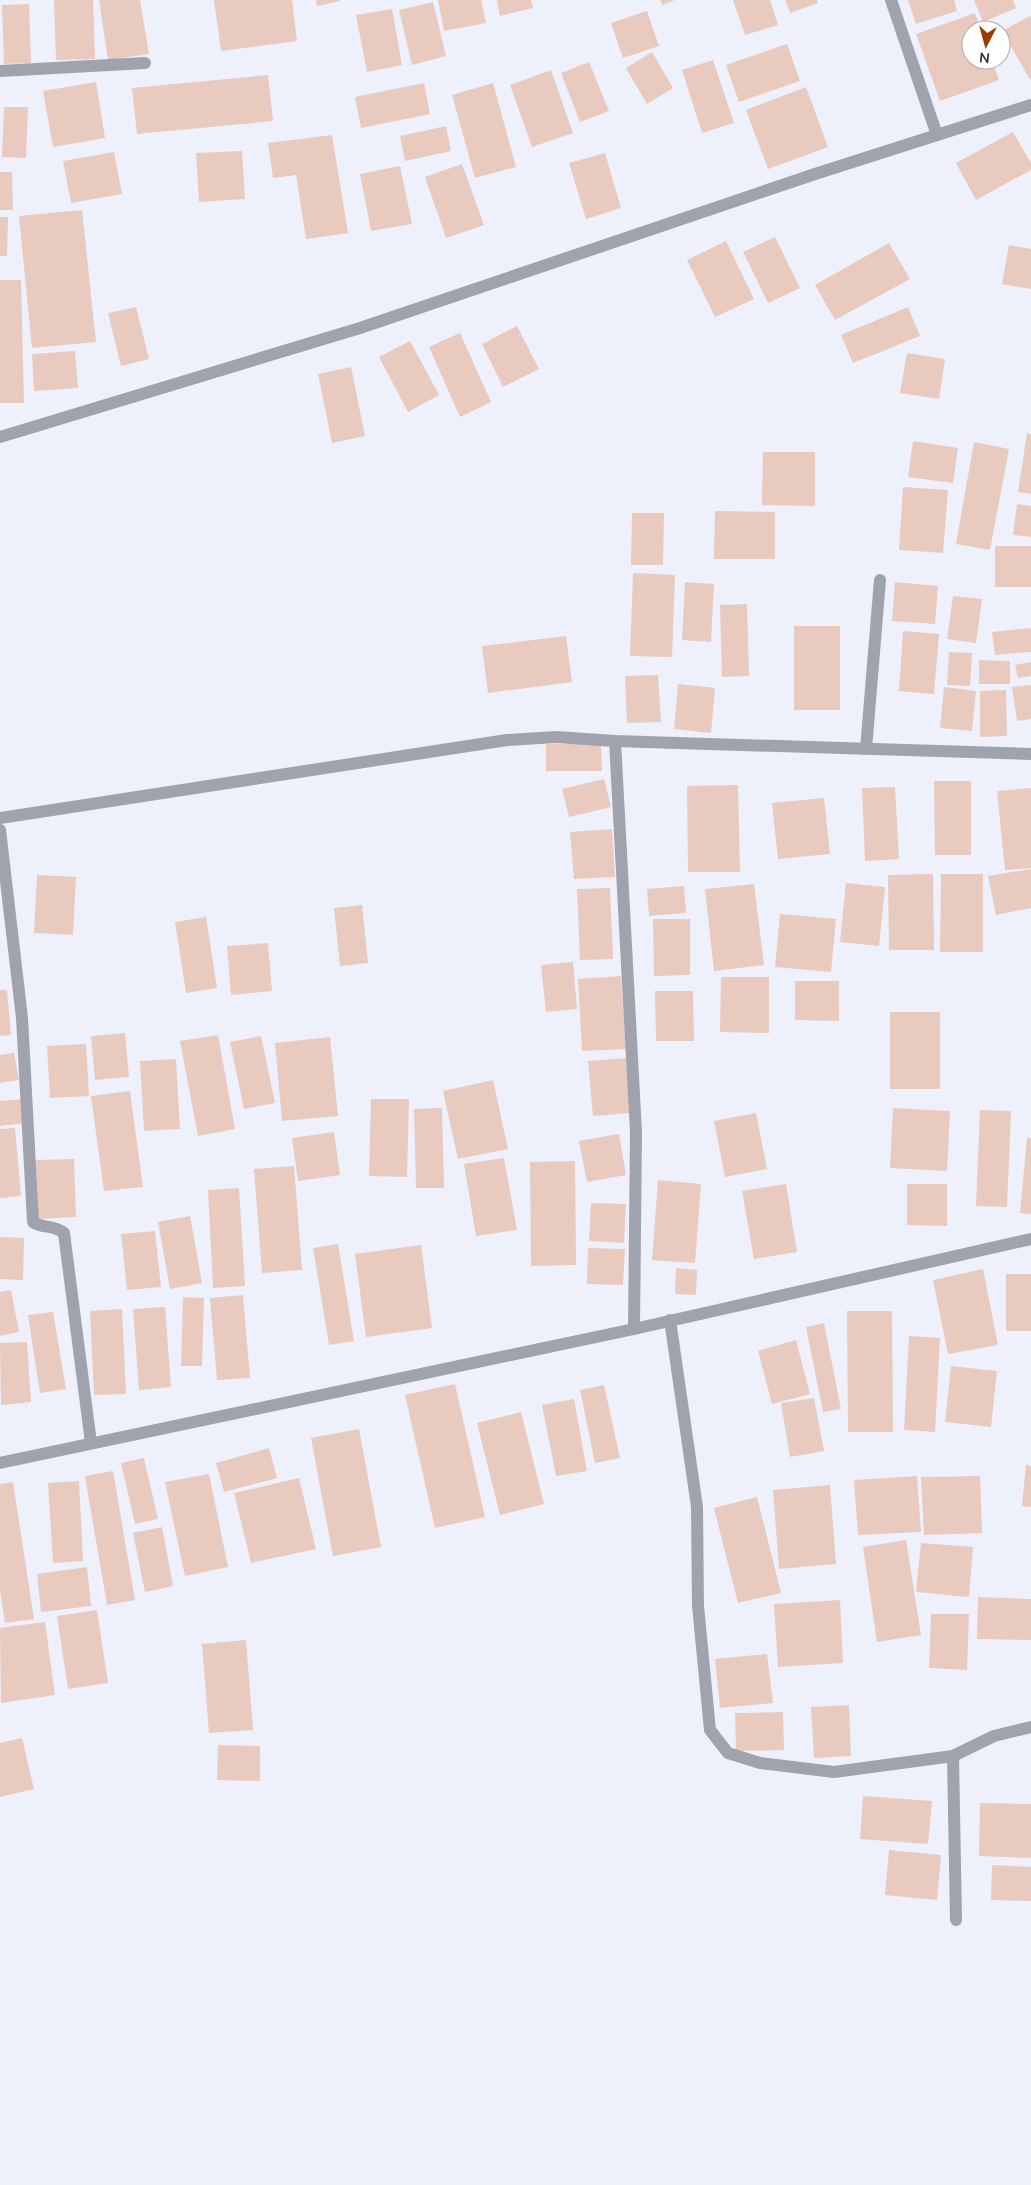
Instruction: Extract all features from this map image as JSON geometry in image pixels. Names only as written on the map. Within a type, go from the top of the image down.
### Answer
[{"type":"street","points":[[891,0],[937,135]]},
{"type":"street","points":[[0,71],[145,63]]},
{"type":"street","points":[[0,437],[360,328],[1031,105]]},
{"type":"street","points":[[866,749],[880,580]]},
{"type":"street","points":[[0,818],[507,740],[556,736],[615,741],[1031,754]]},
{"type":"street","points":[[615,741],[636,1132],[634,1329]]},
{"type":"street","points":[[0,830],[22,1018],[33,1222],[39,1226],[55,1226],[64,1233],[91,1443]]},
{"type":"street","points":[[0,1463],[634,1329],[1031,1239]]},
{"type":"street","points":[[670,1320],[697,1508],[698,1606],[702,1661],[710,1730],[716,1740],[728,1753],[760,1763],[834,1772],[953,1756],[994,1736],[1031,1727]]},
{"type":"street","points":[[953,1756],[956,1920]]},
{"type":"building","points":[[54,0],[93,0],[95,59],[56,60]]},
{"type":"building","points":[[99,0],[140,0],[149,54],[108,60]]},
{"type":"building","points":[[214,0],[292,0],[297,41],[221,51]]},
{"type":"building","points":[[316,0],[340,0],[340,1],[317,6]]},
{"type":"building","points":[[438,0],[481,0],[486,23],[444,31]]},
{"type":"building","points":[[497,0],[531,0],[533,8],[500,16]]},
{"type":"building","points":[[660,0],[675,0],[662,5]]},
{"type":"building","points":[[733,0],[770,0],[778,25],[745,35]]},
{"type":"building","points":[[785,0],[817,0],[818,3],[790,13]]},
{"type":"building","points":[[908,0],[954,0],[957,11],[916,24]]},
{"type":"building","points":[[974,0],[1013,0],[1016,8],[988,20],[982,20]]},
{"type":"building","points":[[433,2],[446,56],[412,65],[399,10]]},
{"type":"building","points":[[29,4],[31,63],[4,64],[2,5]]},
{"type":"building","points":[[392,9],[402,65],[367,72],[356,15]]},
{"type":"building","points":[[647,11],[659,46],[623,58],[611,23]]},
{"type":"building","points":[[975,13],[977,20],[961,20],[961,70],[996,70],[999,80],[940,101],[916,34]]},
{"type":"building","points":[[1031,17],[1031,81],[1011,47],[1011,26]]},
{"type":"building","points":[[787,44],[800,81],[739,102],[726,65]]},
{"type":"building","points":[[652,52],[673,88],[647,104],[626,68]]},
{"type":"building","points":[[713,60],[734,123],[702,133],[682,70]]},
{"type":"building","points":[[589,62],[609,111],[580,122],[561,73]]},
{"type":"building","points":[[551,70],[573,133],[532,147],[510,85]]},
{"type":"building","points":[[268,75],[273,121],[137,134],[132,88]]},
{"type":"building","points":[[96,82],[105,138],[53,147],[43,91]]},
{"type":"building","points":[[424,83],[430,114],[361,128],[355,97]]},
{"type":"building","points":[[493,83],[516,167],[475,178],[452,95]]},
{"type":"building","points":[[806,87],[828,147],[768,169],[746,110]]},
{"type":"building","points":[[4,107],[28,107],[26,158],[2,157]]},
{"type":"building","points":[[446,126],[451,151],[405,161],[400,136]]},
{"type":"building","points":[[1013,132],[1031,163],[1031,170],[976,200],[956,163]]},
{"type":"building","points":[[332,135],[348,233],[306,239],[296,175],[273,178],[268,143]]},
{"type":"building","points":[[242,151],[245,199],[199,202],[196,153]]},
{"type":"building","points":[[114,152],[122,194],[71,203],[63,161]]},
{"type":"building","points":[[605,153],[621,208],[586,219],[569,163]]},
{"type":"building","points":[[462,164],[484,225],[446,238],[425,177]]},
{"type":"building","points":[[400,166],[412,224],[371,231],[360,174]]},
{"type":"building","points":[[0,172],[12,172],[13,210],[0,210]]},
{"type":"building","points":[[82,210],[96,342],[32,348],[19,216]]},
{"type":"building","points":[[0,217],[8,217],[7,256],[0,256]]},
{"type":"building","points":[[775,237],[800,288],[768,303],[743,252]]},
{"type":"building","points":[[726,241],[754,299],[715,317],[687,260]]},
{"type":"building","points":[[889,243],[910,279],[835,320],[815,285]]},
{"type":"building","points":[[1009,245],[1031,249],[1031,289],[1002,284]]},
{"type":"building","points":[[0,280],[21,280],[24,403],[0,403]]},
{"type":"building","points":[[136,307],[149,359],[121,366],[108,313]]},
{"type":"building","points":[[908,307],[920,336],[853,363],[841,335]]},
{"type":"building","points":[[517,326],[539,369],[503,387],[482,344]]},
{"type":"building","points":[[460,333],[491,402],[460,417],[429,347]]},
{"type":"building","points":[[410,341],[439,395],[408,412],[379,357]]},
{"type":"building","points":[[75,351],[78,388],[34,391],[32,354]]},
{"type":"building","points":[[907,353],[945,359],[939,399],[900,393]]},
{"type":"building","points":[[351,367],[365,436],[332,443],[318,374]]},
{"type":"building","points":[[1027,433],[1031,434],[1031,494],[1018,492]]},
{"type":"building","points":[[913,441],[958,448],[953,483],[908,477]]},
{"type":"building","points":[[974,442],[1009,449],[990,550],[956,544]]},
{"type":"building","points":[[763,452],[815,452],[815,506],[762,505]]},
{"type":"building","points":[[903,487],[948,490],[943,553],[899,550]]},
{"type":"building","points":[[1017,504],[1031,506],[1031,537],[1013,535]]},
{"type":"building","points":[[715,511],[775,512],[775,559],[714,559]]},
{"type":"building","points":[[632,513],[664,513],[663,565],[631,565]]},
{"type":"building","points":[[995,546],[1031,546],[1031,587],[995,587]]},
{"type":"building","points":[[633,573],[675,575],[672,657],[630,656]]},
{"type":"building","points":[[685,582],[714,584],[711,642],[682,640]]},
{"type":"building","points":[[895,582],[938,586],[935,624],[892,621]]},
{"type":"building","points":[[953,596],[982,599],[976,643],[947,639]]},
{"type":"building","points":[[747,604],[749,676],[722,677],[720,605]]},
{"type":"building","points":[[794,626],[840,626],[840,710],[794,710]]},
{"type":"building","points":[[1031,628],[1031,652],[995,655],[992,632]]},
{"type":"building","points":[[903,631],[939,634],[934,694],[899,691]]},
{"type":"building","points":[[566,636],[572,682],[488,693],[482,646]]},
{"type":"building","points":[[949,652],[972,653],[970,686],[947,685]]},
{"type":"building","points":[[979,660],[1010,661],[1010,684],[979,684]]},
{"type":"building","points":[[1031,662],[1031,676],[1018,678],[1015,665]]},
{"type":"building","points":[[658,675],[661,722],[627,723],[625,676]]},
{"type":"building","points":[[678,684],[715,688],[711,733],[674,729]]},
{"type":"building","points":[[1031,685],[1031,719],[1017,721],[1012,687]]},
{"type":"building","points":[[944,687],[976,691],[972,731],[940,728]]},
{"type":"building","points":[[1006,690],[1007,736],[980,737],[980,691]]},
{"type":"building","points":[[546,744],[601,744],[602,771],[546,771]]},
{"type":"building","points":[[604,779],[611,807],[569,817],[562,789]]},
{"type":"building","points":[[934,781],[971,781],[971,855],[935,855]]},
{"type":"building","points":[[738,785],[740,872],[688,872],[687,786]]},
{"type":"building","points":[[895,787],[899,859],[865,861],[862,788]]},
{"type":"building","points":[[1031,788],[1031,868],[1005,870],[997,791]]},
{"type":"building","points":[[824,798],[830,854],[778,859],[772,803]]},
{"type":"building","points":[[612,829],[615,877],[574,879],[570,832]]},
{"type":"building","points":[[1031,869],[1031,908],[996,915],[988,876]]},
{"type":"building","points":[[933,874],[934,950],[889,950],[888,875]]},
{"type":"building","points":[[941,874],[983,874],[983,952],[940,952]]},
{"type":"building","points":[[37,875],[76,877],[73,935],[34,933]]},
{"type":"building","points":[[846,883],[885,887],[879,946],[840,942]]},
{"type":"building","points":[[754,884],[764,965],[714,971],[705,889]]},
{"type":"building","points":[[684,886],[686,913],[649,916],[647,889]]},
{"type":"building","points":[[610,888],[613,959],[580,960],[577,889]]},
{"type":"building","points":[[362,905],[368,963],[340,966],[334,908]]},
{"type":"building","points":[[780,914],[836,919],[831,972],[775,967]]},
{"type":"building","points":[[206,917],[217,988],[186,993],[175,922]]},
{"type":"building","points":[[653,919],[690,919],[690,975],[654,976]]},
{"type":"building","points":[[268,943],[272,991],[231,995],[227,946]]},
{"type":"building","points":[[573,962],[577,1009],[546,1012],[541,965]]},
{"type":"building","points":[[621,976],[626,1049],[582,1051],[578,979]]},
{"type":"building","points":[[721,977],[769,977],[769,1033],[720,1032]]},
{"type":"building","points":[[795,981],[839,981],[839,1021],[795,1020]]},
{"type":"building","points":[[0,990],[7,990],[11,1035],[0,1036]]},
{"type":"building","points":[[655,991],[693,991],[694,1041],[656,1041]]},
{"type":"building","points":[[890,1012],[940,1012],[940,1089],[890,1089]]},
{"type":"building","points":[[125,1033],[129,1077],[95,1080],[91,1036]]},
{"type":"building","points":[[218,1035],[235,1129],[198,1136],[180,1041]]},
{"type":"building","points":[[261,1036],[275,1103],[244,1109],[230,1042]]},
{"type":"building","points":[[330,1037],[338,1116],[282,1121],[275,1043]]},
{"type":"building","points":[[86,1044],[89,1096],[50,1098],[47,1046]]},
{"type":"building","points":[[14,1053],[19,1080],[0,1083],[0,1055]]},
{"type":"building","points":[[626,1058],[631,1113],[593,1116],[588,1061]]},
{"type":"building","points":[[176,1059],[180,1129],[144,1131],[140,1061]]},
{"type":"building","points":[[493,1080],[508,1149],[458,1159],[443,1091]]},
{"type":"building","points":[[130,1091],[143,1187],[104,1191],[91,1096]]},
{"type":"building","points":[[23,1099],[26,1123],[0,1126],[0,1101]]},
{"type":"building","points":[[371,1099],[409,1099],[407,1177],[369,1176]]},
{"type":"building","points":[[442,1108],[444,1188],[416,1188],[414,1109]]},
{"type":"building","points":[[893,1108],[950,1111],[947,1171],[890,1168]]},
{"type":"building","points":[[980,1110],[1011,1111],[1007,1207],[976,1206]]},
{"type":"building","points":[[756,1113],[767,1169],[725,1177],[714,1121]]},
{"type":"building","points":[[15,1128],[21,1196],[0,1198],[0,1129]]},
{"type":"building","points":[[334,1132],[340,1175],[298,1181],[292,1138]]},
{"type":"building","points":[[619,1134],[626,1175],[587,1182],[579,1141]]},
{"type":"building","points":[[1027,1138],[1031,1138],[1031,1214],[1020,1213]]},
{"type":"building","points":[[504,1158],[517,1230],[476,1236],[464,1164]]},
{"type":"building","points":[[74,1159],[76,1217],[38,1219],[36,1160]]},
{"type":"building","points":[[575,1161],[576,1265],[531,1266],[530,1162]]},
{"type":"building","points":[[294,1166],[302,1270],[262,1273],[254,1169]]},
{"type":"building","points":[[658,1180],[701,1184],[695,1263],[652,1260]]},
{"type":"building","points":[[786,1184],[797,1252],[754,1259],[742,1191]]},
{"type":"building","points":[[907,1184],[947,1184],[947,1226],[907,1225]]},
{"type":"building","points":[[239,1188],[245,1286],[213,1288],[208,1190]]},
{"type":"building","points":[[591,1203],[626,1204],[624,1243],[589,1241]]},
{"type":"building","points":[[190,1216],[202,1283],[170,1289],[158,1222]]},
{"type":"building","points":[[155,1231],[161,1287],[127,1290],[121,1234]]},
{"type":"building","points":[[0,1237],[24,1238],[23,1280],[0,1279]]},
{"type":"building","points":[[338,1244],[354,1341],[329,1345],[313,1248]]},
{"type":"building","points":[[421,1245],[432,1328],[366,1337],[355,1254]]},
{"type":"building","points":[[588,1248],[625,1249],[623,1285],[587,1284]]},
{"type":"building","points":[[676,1268],[697,1270],[696,1295],[675,1294]]},
{"type":"building","points":[[983,1269],[998,1345],[948,1354],[933,1280]]},
{"type":"building","points":[[1006,1274],[1031,1274],[1031,1331],[1006,1331]]},
{"type":"building","points":[[11,1290],[19,1332],[0,1336],[0,1292]]},
{"type":"building","points":[[243,1295],[250,1378],[217,1380],[210,1298]]},
{"type":"building","points":[[183,1297],[204,1298],[202,1366],[181,1366]]},
{"type":"building","points":[[165,1307],[171,1387],[139,1390],[133,1309]]},
{"type":"building","points":[[122,1309],[126,1394],[94,1395],[90,1311]]},
{"type":"building","points":[[847,1311],[892,1311],[893,1432],[848,1432]]},
{"type":"building","points":[[53,1312],[66,1389],[40,1393],[28,1315]]},
{"type":"building","points":[[824,1323],[841,1409],[823,1412],[806,1327]]},
{"type":"building","points":[[909,1336],[940,1338],[935,1432],[904,1430]]},
{"type":"building","points":[[796,1340],[810,1394],[772,1404],[758,1351]]},
{"type":"building","points":[[27,1342],[31,1402],[1,1405],[0,1343]]},
{"type":"building","points":[[951,1366],[997,1371],[991,1427],[945,1422]]},
{"type":"building","points":[[455,1384],[485,1517],[435,1528],[405,1395]]},
{"type":"building","points":[[604,1385],[620,1458],[595,1463],[580,1390]]},
{"type":"building","points":[[814,1398],[824,1451],[790,1457],[781,1403]]},
{"type":"building","points":[[574,1399],[587,1471],[556,1476],[542,1405]]},
{"type":"building","points":[[521,1412],[544,1504],[500,1515],[477,1423]]},
{"type":"building","points":[[359,1429],[381,1547],[333,1556],[311,1438]]},
{"type":"building","points":[[269,1448],[277,1478],[224,1492],[216,1463]]},
{"type":"building","points":[[144,1458],[158,1519],[135,1524],[121,1463]]},
{"type":"building","points":[[1026,1465],[1031,1466],[1031,1507],[1022,1506]]},
{"type":"building","points":[[113,1471],[135,1600],[107,1605],[85,1476]]},
{"type":"building","points":[[209,1474],[228,1567],[185,1576],[165,1482]]},
{"type":"building","points":[[917,1476],[921,1532],[858,1535],[854,1480]]},
{"type":"building","points":[[980,1476],[982,1533],[924,1535],[921,1477]]},
{"type":"building","points":[[299,1478],[316,1549],[251,1563],[234,1493]]},
{"type":"building","points":[[79,1481],[83,1561],[53,1563],[48,1483]]},
{"type":"building","points":[[13,1482],[34,1619],[5,1623],[0,1590],[0,1484]]},
{"type":"building","points":[[830,1485],[836,1564],[779,1569],[773,1490]]},
{"type":"building","points":[[757,1497],[781,1593],[738,1603],[714,1508]]},
{"type":"building","points":[[162,1527],[173,1586],[145,1592],[133,1533]]},
{"type":"building","points":[[906,1540],[921,1635],[877,1642],[863,1547]]},
{"type":"building","points":[[921,1543],[973,1547],[969,1597],[916,1592]]},
{"type":"building","points":[[87,1567],[91,1606],[41,1612],[37,1574]]},
{"type":"building","points":[[978,1597],[1031,1599],[1031,1640],[977,1639]]},
{"type":"building","points":[[840,1600],[843,1663],[778,1667],[774,1604]]},
{"type":"building","points":[[97,1610],[108,1683],[68,1689],[57,1616]]},
{"type":"building","points":[[931,1614],[969,1614],[967,1670],[929,1668]]},
{"type":"building","points":[[45,1622],[55,1695],[1,1703],[0,1628]]},
{"type":"building","points":[[246,1640],[253,1730],[209,1733],[202,1644]]},
{"type":"building","points":[[767,1654],[773,1703],[720,1708],[715,1659]]},
{"type":"building","points":[[849,1705],[851,1756],[814,1758],[811,1707]]},
{"type":"building","points":[[783,1712],[784,1750],[736,1751],[735,1713]]},
{"type":"building","points":[[22,1738],[34,1789],[0,1797],[0,1743]]},
{"type":"building","points":[[218,1745],[260,1746],[260,1781],[217,1780]]},
{"type":"building","points":[[863,1796],[932,1801],[928,1844],[860,1839]]},
{"type":"building","points":[[980,1803],[1031,1804],[1031,1858],[979,1856]]},
{"type":"building","points":[[889,1850],[941,1855],[937,1900],[885,1895]]},
{"type":"building","points":[[992,1865],[1031,1867],[1031,1901],[991,1900]]}]
